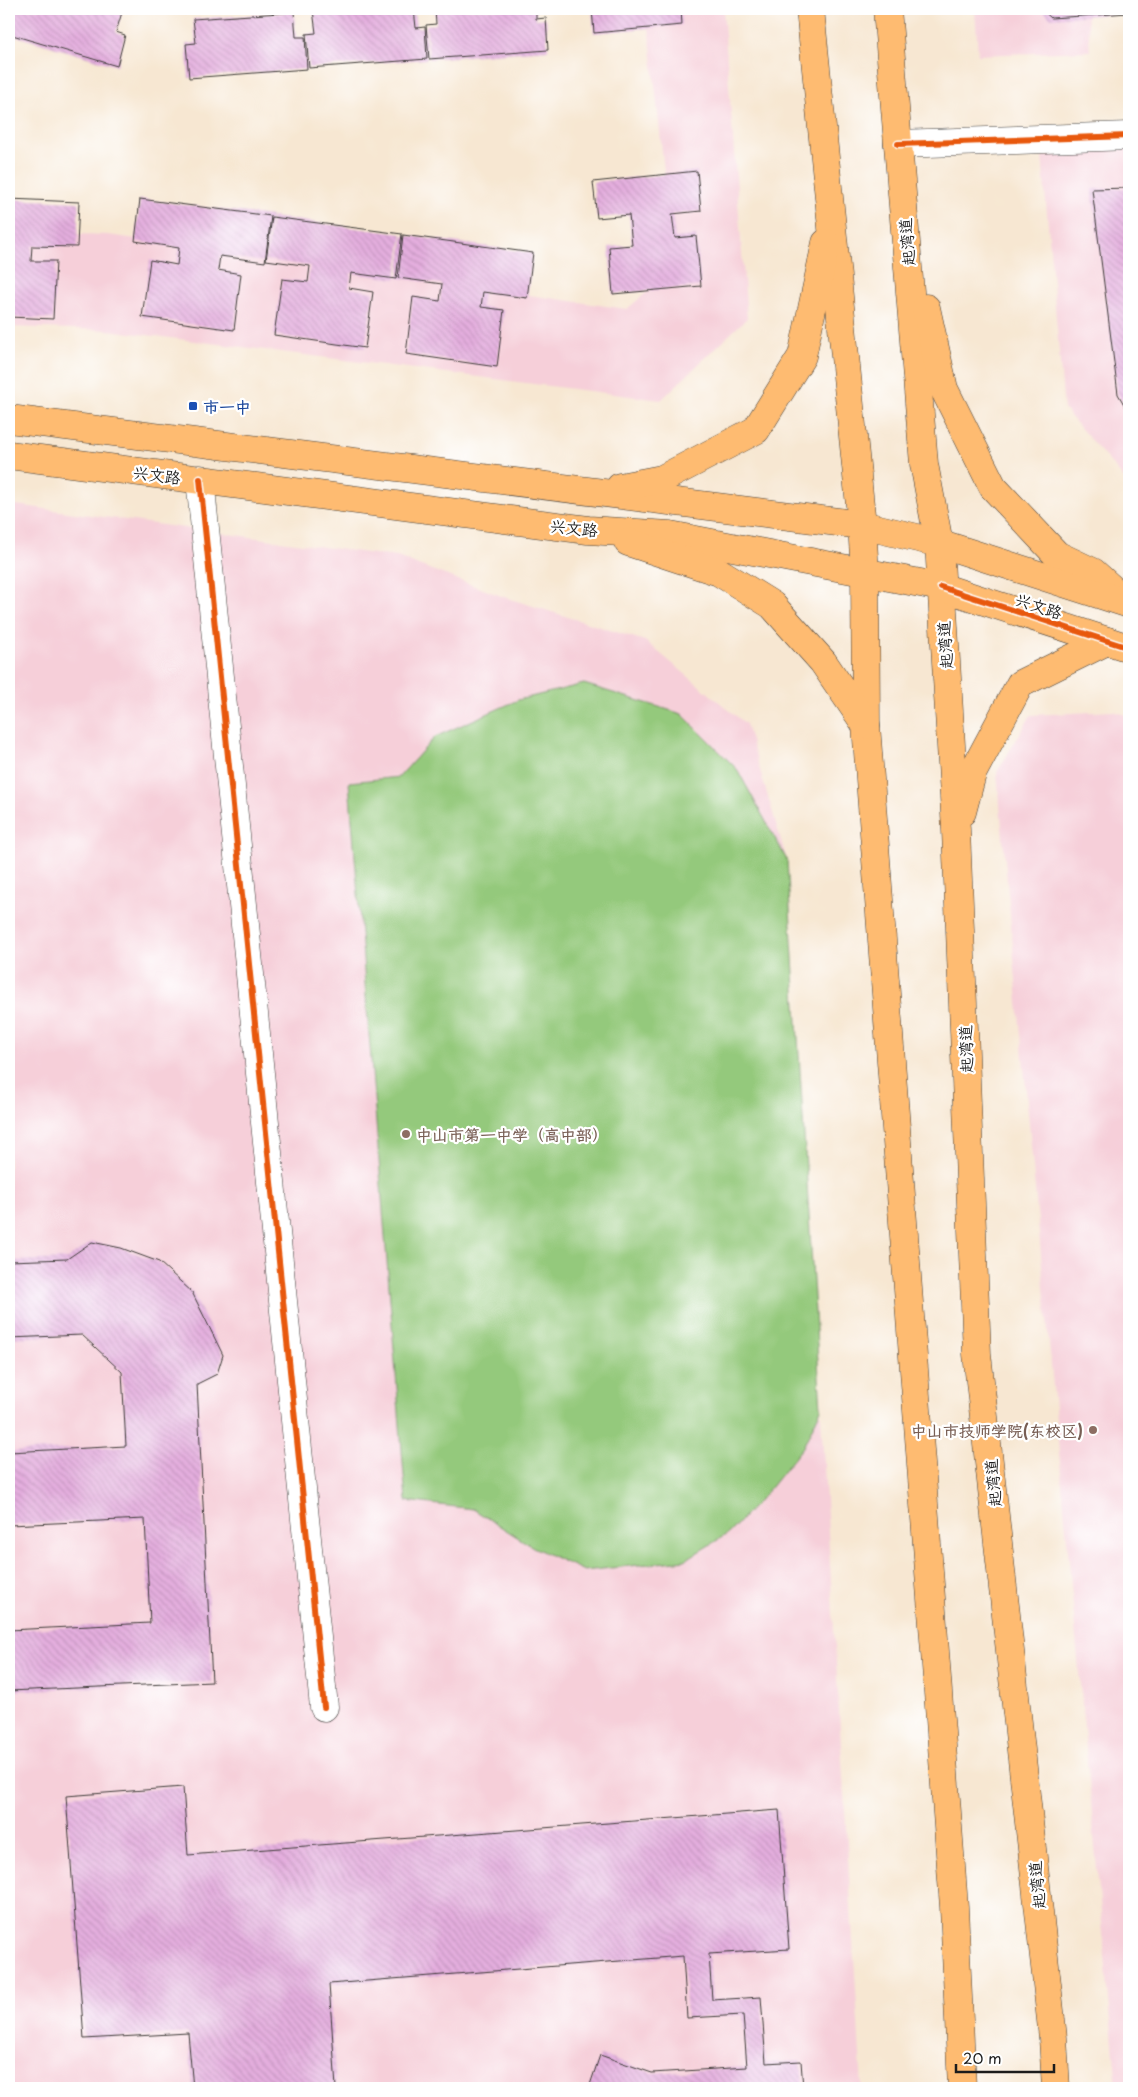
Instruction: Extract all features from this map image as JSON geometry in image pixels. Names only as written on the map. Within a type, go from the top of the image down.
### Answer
[{"type":"main road","points":[[810,9],[862,525],[865,573],[866,725],[954,1907],[962,2088]]},
{"type":"main road","name":"起湾道","points":[[887,9],[924,464],[939,543],[940,588],[956,830],[977,1354],[1052,2028],[1056,2088]]},
{"type":"main road","points":[[904,214],[944,389],[993,487],[1057,555],[1093,572],[1129,604]]},
{"type":"main road","points":[[596,492],[662,479],[756,430],[802,356],[831,217]]},
{"type":"main road","name":"兴文路","points":[[9,419],[862,525],[939,543],[1129,604]]},
{"type":"main road","name":"兴文路","points":[[9,455],[588,530],[670,535],[940,588],[1118,644]]},
{"type":"main road","points":[[588,530],[719,572],[772,605],[823,662],[866,725]]},
{"type":"main road","points":[[956,830],[972,774],[1020,684],[1118,644]]},
{"type":"street","points":[[898,144],[1129,136]]},
{"type":"street","points":[[200,480],[324,1708]]},
{"type":"shaded area","points":[[647,9],[723,9],[747,318],[661,400],[107,330],[9,327],[9,232],[108,235],[627,309],[671,272],[665,180]]},
{"type":"shaded area","points":[[975,9],[1087,9],[1090,51],[978,55]]},
{"type":"shaded area","points":[[1129,147],[1129,484],[1064,409],[1042,156]]},
{"type":"shaded area","name":"中山市第一中学（高中部）","points":[[9,504],[397,557],[504,597],[645,641],[746,724],[787,860],[862,2088],[9,2088]]},
{"type":"shaded area","name":"中山市技师学院(东校区)","points":[[1113,711],[1129,716],[1129,2088],[1117,2088],[997,772],[1031,715]]},
{"type":"green space","points":[[584,684],[682,714],[737,769],[787,860],[821,1409],[803,1447],[766,1493],[729,1533],[685,1560],[584,1571],[533,1547],[473,1509],[406,1501],[349,782],[399,777],[435,737],[518,700]]},
{"type":"building","points":[[9,9],[123,9],[116,32],[125,35],[117,66],[9,34]]},
{"type":"building","points":[[414,9],[416,28],[425,27],[427,59],[309,68],[306,34],[316,33],[313,10]]},
{"type":"building","points":[[435,9],[536,9],[536,19],[546,18],[548,50],[429,59],[426,25],[436,24]]},
{"type":"building","points":[[592,9],[681,9],[682,25],[594,33]]},
{"type":"building","points":[[1041,9],[1129,9],[1129,13],[1051,18]]},
{"type":"building","points":[[294,12],[296,37],[305,37],[307,69],[189,78],[186,44],[196,43],[193,19]]},
{"type":"building","points":[[697,171],[701,211],[672,214],[675,238],[696,236],[701,286],[613,294],[609,247],[632,245],[629,215],[597,218],[593,182]]},
{"type":"building","points":[[1129,188],[1129,413],[1118,394],[1092,189]]},
{"type":"building","points":[[9,199],[79,202],[77,247],[32,246],[31,261],[56,261],[53,319],[9,317]]},
{"type":"building","points":[[140,199],[271,216],[265,262],[220,256],[218,270],[241,274],[234,330],[142,317],[150,260],[177,265],[179,248],[135,241]]},
{"type":"building","points":[[272,217],[402,234],[396,279],[351,273],[349,288],[373,292],[365,348],[274,335],[282,279],[308,282],[310,266],[266,260]]},
{"type":"building","points":[[403,235],[533,253],[527,298],[483,292],[481,307],[504,310],[497,367],[406,354],[413,297],[440,301],[442,284],[398,278]]},
{"type":"building","points":[[92,1242],[121,1248],[159,1262],[192,1292],[223,1355],[217,1374],[197,1384],[212,1682],[9,1691],[9,1630],[150,1623],[145,1519],[9,1525],[9,1452],[126,1446],[122,1372],[82,1335],[9,1338],[9,1261],[67,1259]]},
{"type":"building","points":[[183,1787],[188,1855],[779,1810],[789,1949],[709,1954],[712,2000],[761,1997],[766,2063],[801,2061],[803,2088],[589,2088],[600,2055],[652,2073],[747,2067],[743,2015],[687,2018],[683,1956],[329,1984],[336,2088],[193,2088],[188,2033],[84,2039],[66,1796]]},
{"type":"cycle path","points":[[898,144],[1129,136]]},
{"type":"cycle path","points":[[200,479],[324,1707]]},
{"type":"cycle path","points":[[941,587],[1129,648]]},
{"type":"place","name":"市一中","points":[[193,406]]},
{"type":"place","name":"中山市第一中学（高中部）","points":[[406,1134]]},
{"type":"place","name":"中山市技师学院(东校区)","points":[[1093,1430]]}]
